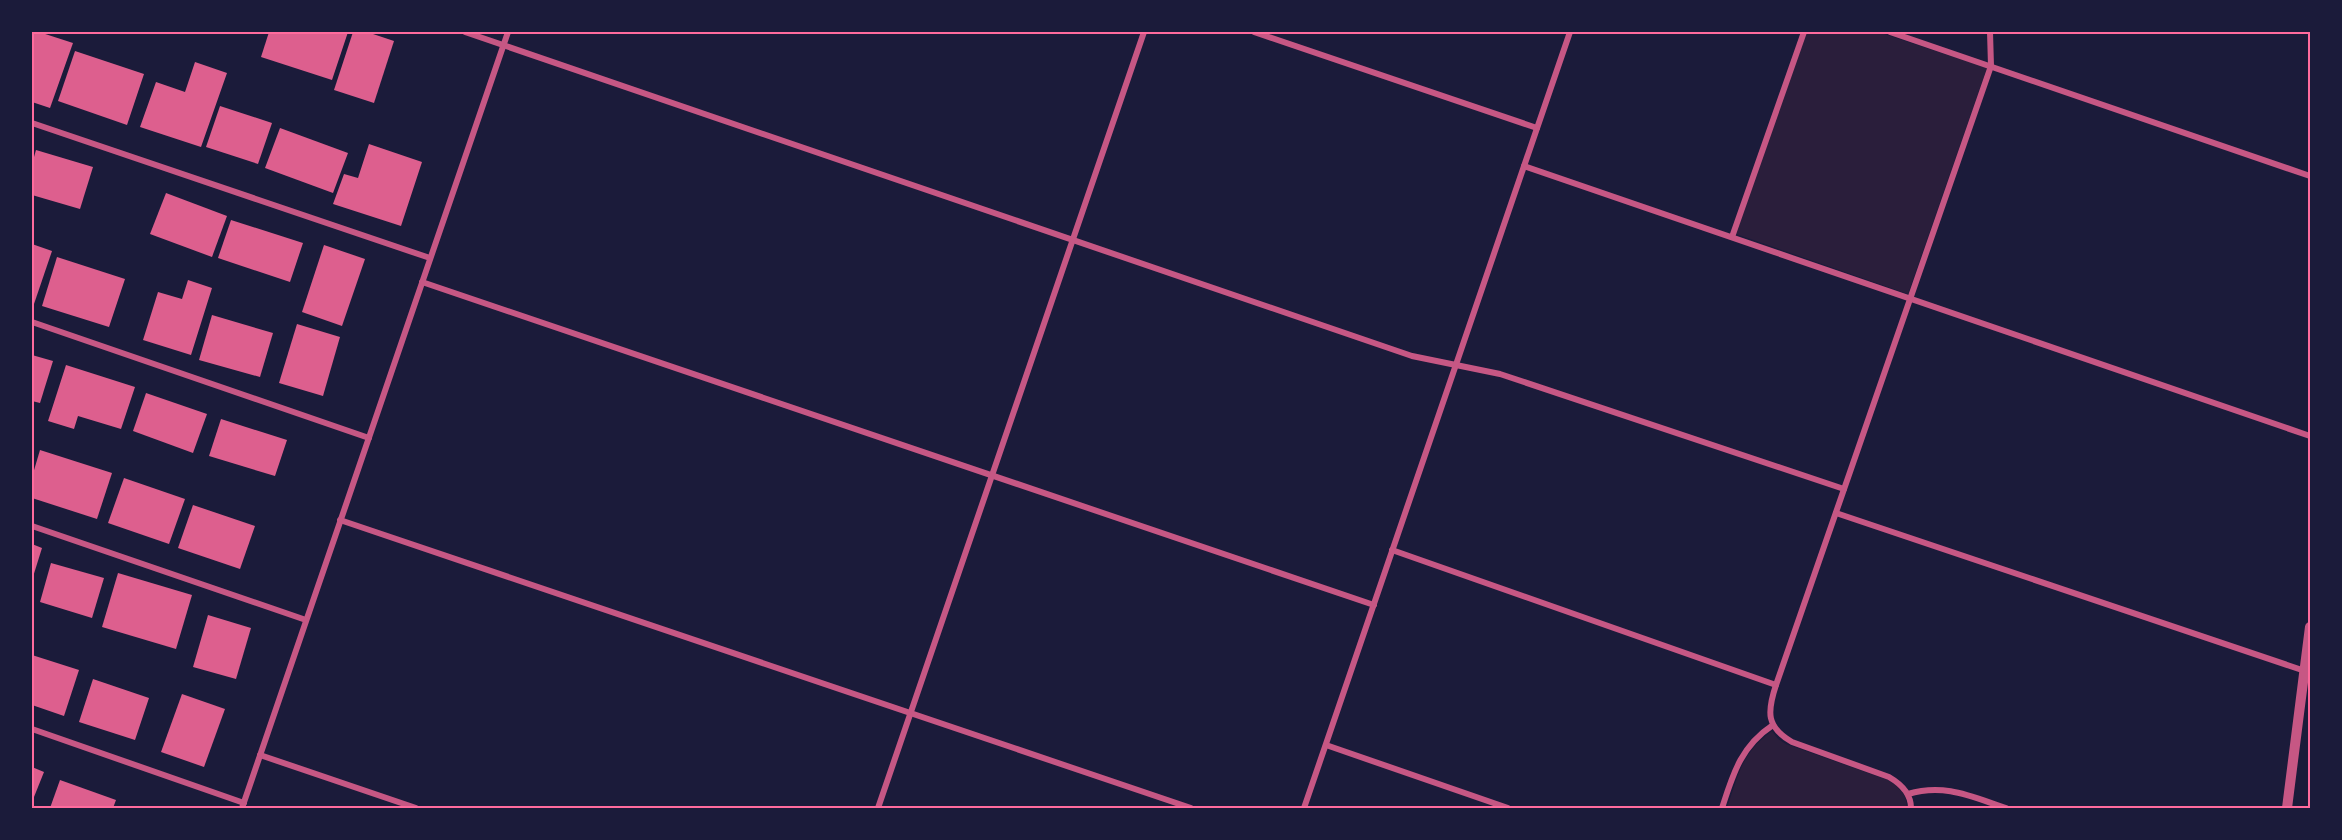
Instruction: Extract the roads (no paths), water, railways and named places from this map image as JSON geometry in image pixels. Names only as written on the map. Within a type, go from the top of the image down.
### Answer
[{"type":"street","points":[[465,32],[1412,356],[1500,374],[1844,489]]},
{"type":"street","points":[[32,729],[243,806],[508,32]]},
{"type":"street","points":[[878,808],[1144,32]]},
{"type":"street","points":[[1254,32],[1537,128]]},
{"type":"street","points":[[1304,808],[1570,32]]},
{"type":"street","points":[[1732,237],[1804,32]]},
{"type":"street","points":[[1890,32],[2310,176]]},
{"type":"street","points":[[1911,808],[1908,794],[1900,783],[1792,742],[1781,735],[1773,725],[1770,713],[1776,685],[1991,66],[1990,32]]},
{"type":"street","points":[[32,123],[430,258]]},
{"type":"street","points":[[1524,166],[2310,436]]},
{"type":"street","points":[[422,282],[1374,605]]},
{"type":"street","points":[[32,322],[369,438]]},
{"type":"street","points":[[1836,513],[2305,671]]},
{"type":"street","points":[[340,520],[1191,808]]},
{"type":"street","points":[[32,526],[306,620]]},
{"type":"street","points":[[1392,550],[1776,685]]},
{"type":"street","points":[[2287,808],[2310,627]]},
{"type":"street","points":[[1722,808],[1740,757],[1760,734],[1773,725]]},
{"type":"street","points":[[1326,745],[1508,808]]},
{"type":"street","points":[[260,755],[416,808]]},
{"type":"street","points":[[1908,794],[1936,789],[1951,790],[2006,808]]}]
